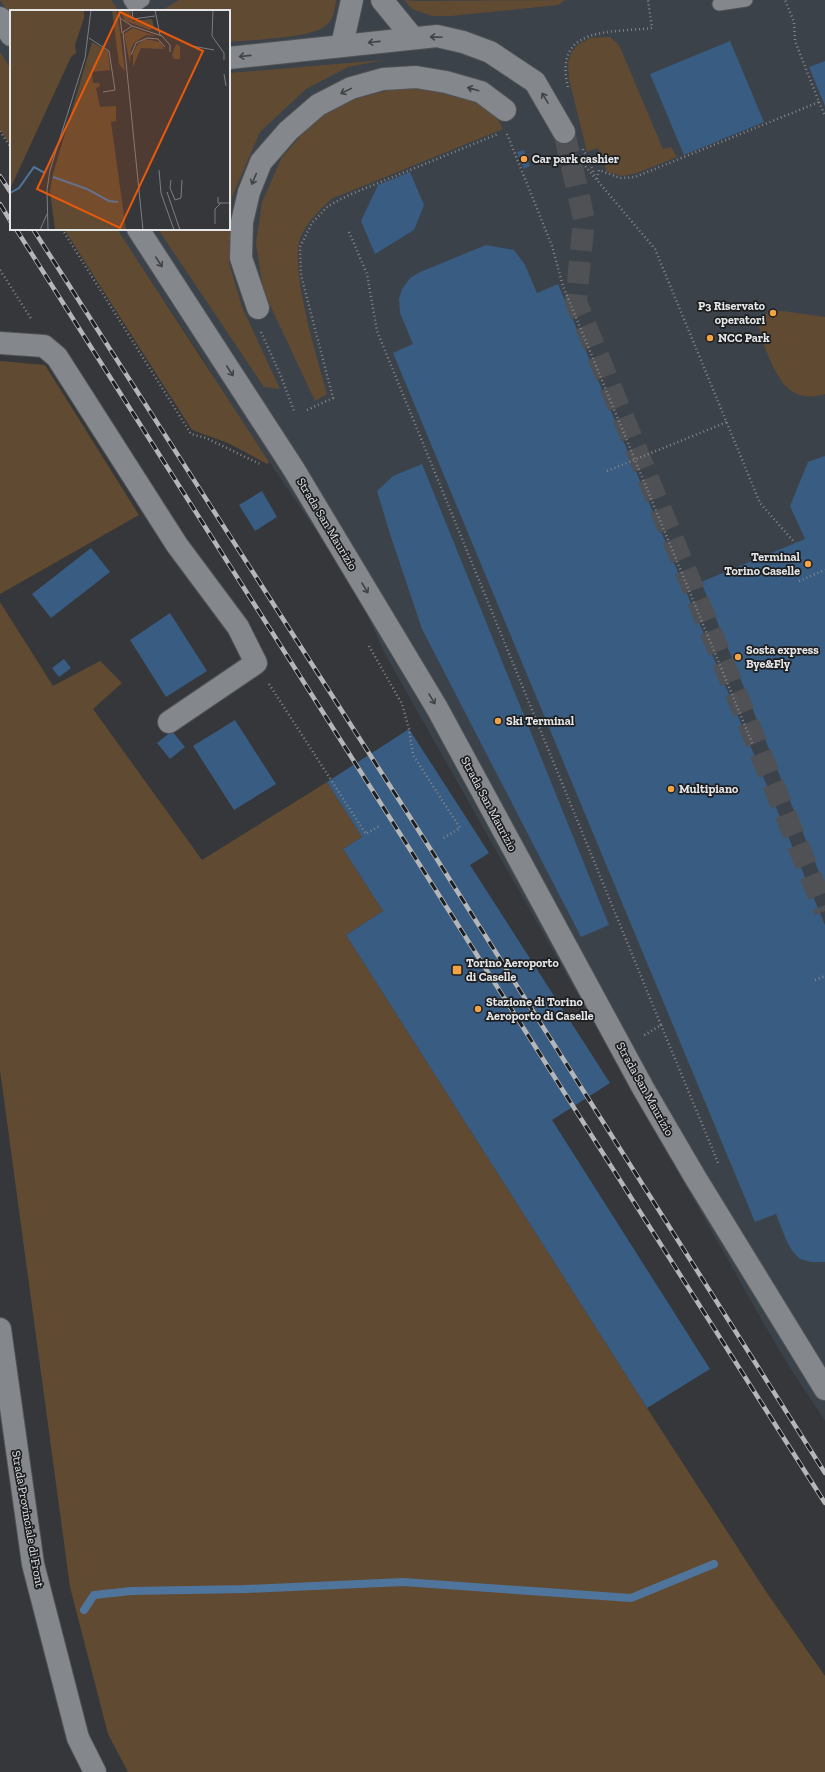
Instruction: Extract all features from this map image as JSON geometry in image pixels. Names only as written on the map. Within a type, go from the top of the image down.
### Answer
[{"type":"street","points":[[342,45],[352,0]]},
{"type":"street","points":[[382,0],[413,38]]},
{"type":"street","points":[[230,58],[437,36],[463,42],[490,52],[535,82],[567,140]]},
{"type":"street","points":[[258,308],[241,258],[242,222],[248,192],[261,162],[288,132],[318,105],[351,88],[383,79],[416,77],[446,82],[481,92],[505,110]]},
{"type":"street","name":"Strada San Maurizio","points":[[139,230],[293,468],[437,708],[622,1050],[695,1177],[825,1389]]},
{"type":"street","points":[[0,343],[44,346],[57,357],[177,545],[238,627],[256,664],[169,722]]},
{"type":"street","name":"Strada Provinciale di Front","points":[[0,1329],[33,1564],[78,1738],[95,1772]]},
{"type":"lane","points":[[130,0],[134,6],[143,0]]},
{"type":"lane","points":[[719,4],[746,0]]},
{"type":"path","points":[[570,94],[564,64],[569,51],[580,41],[591,35],[652,28],[648,0]]},
{"type":"path","points":[[785,0],[794,22],[795,41],[825,116]]},
{"type":"path","points":[[582,146],[597,179],[598,170],[620,178],[635,177],[819,102]]},
{"type":"path","points":[[0,131],[10,146]]},
{"type":"path","points":[[506,131],[552,246],[566,293],[753,745]]},
{"type":"path","points":[[307,410],[332,398],[302,275],[300,247],[312,223],[328,206],[498,134]]},
{"type":"path","points":[[567,140],[655,249],[760,503],[795,543]]},
{"type":"path","points":[[63,230],[191,434],[206,438],[261,465]]},
{"type":"path","points":[[349,232],[367,274],[377,331],[720,1167]]},
{"type":"path","points":[[0,270],[36,326]]},
{"type":"path","points":[[260,331],[280,374],[294,411]]},
{"type":"path","points":[[607,471],[727,422]]},
{"type":"path","points":[[799,581],[825,570]]},
{"type":"path","points":[[367,643],[402,704],[409,729],[412,755],[460,828],[442,839]]},
{"type":"path","points":[[256,664],[366,834],[379,826]]},
{"type":"path","points":[[815,980],[825,976]]},
{"type":"path","points":[[622,1050],[661,1025]]},
{"type":"shaded area","points":[[0,0],[825,0],[825,1421],[790,1368],[763,1322],[385,654],[366,613],[328,548],[233,409],[201,356],[117,230],[230,230],[230,10],[10,10],[10,68],[0,53]]},
{"type":"shaded area","points":[[0,0],[111,0],[118,10],[10,10],[10,15]]},
{"type":"shaded area","points":[[179,0],[336,0],[330,22],[316,31],[293,36],[230,42],[230,10],[163,10]]},
{"type":"shaded area","points":[[404,0],[565,0],[558,5],[451,16],[432,16],[412,9]]},
{"type":"shaded area","points":[[610,37],[619,45],[663,149],[671,147],[677,157],[637,173],[623,176],[607,172],[598,148],[587,152],[569,79],[568,62],[572,51],[579,44],[590,38]]},
{"type":"shaded area","points":[[0,52],[10,67],[10,145],[0,129]]},
{"type":"shaded area","points":[[384,60],[348,67],[306,89],[260,132],[232,197],[229,263],[242,307],[280,389],[264,387],[159,230],[230,230],[230,73]]},
{"type":"shaded area","points":[[398,88],[442,89],[472,97],[495,114],[503,129],[331,199],[307,225],[301,236],[298,250],[298,269],[311,337],[327,394],[315,401],[263,290],[256,243],[262,202],[282,157],[311,124],[343,102]]},
{"type":"shaded area","points":[[65,230],[118,230],[269,462],[267,464],[228,443],[192,430]]},
{"type":"shaded area","points":[[769,311],[783,311],[825,317],[825,394],[804,396],[795,393],[782,382],[772,365],[760,331],[759,322]]},
{"type":"shaded area","points":[[0,361],[45,365],[139,515],[0,594]]},
{"type":"shaded area","points":[[0,602],[53,686],[100,661],[122,683],[93,709],[202,860],[327,782],[362,837],[343,849],[383,911],[346,935],[647,1408],[767,1593],[825,1676],[825,1772],[128,1772],[108,1734],[70,1587],[0,1070]]},
{"type":"building","points":[[730,41],[764,122],[684,155],[650,74]]},
{"type":"building","points":[[825,61],[825,106],[809,67]]},
{"type":"building","name":"Car park cashier","points":[[524,150],[530,166],[524,169],[517,152]]},
{"type":"building","points":[[410,172],[424,205],[414,230],[375,254],[361,221],[378,185]]},
{"type":"building","name":"Multipiano","points":[[486,245],[514,250],[525,265],[537,293],[558,284],[825,925],[825,1262],[811,1262],[800,1259],[793,1252],[787,1242],[776,1214],[755,1222],[393,353],[413,344],[400,313],[399,299],[402,289],[410,278],[420,272]]},
{"type":"building","points":[[825,456],[825,887],[701,582],[805,539],[790,506],[808,462]]},
{"type":"building","name":"Ski Terminal","points":[[422,464],[609,925],[581,937],[422,629],[390,534],[377,491],[393,476]]},
{"type":"building","points":[[262,491],[277,517],[255,531],[239,505]]},
{"type":"building","points":[[91,548],[110,572],[51,618],[32,594]]},
{"type":"building","points":[[170,613],[207,671],[166,697],[130,640]]},
{"type":"building","points":[[64,659],[71,668],[59,677],[52,668]]},
{"type":"building","points":[[235,720],[276,784],[234,810],[193,746]]},
{"type":"building","name":"Stazione di Torino Aeroporto di Caselle","points":[[409,729],[489,853],[470,865],[610,1083],[552,1120],[710,1369],[647,1408],[346,935],[383,911],[343,849],[362,837],[327,782]]},
{"type":"building","points":[[172,731],[185,747],[170,759],[157,743]]},
{"type":"waterway","points":[[84,1610],[94,1595],[131,1591],[246,1589],[403,1582],[631,1598],[714,1564]]},
{"type":"tunnel","points":[[564,132],[584,219],[576,302],[825,911]]},
{"type":"railway","points":[[0,176],[10,191]]},
{"type":"railway","points":[[0,204],[10,220]]},
{"type":"railway","points":[[17,230],[825,1503]]},
{"type":"railway","points":[[34,230],[433,853],[825,1473]]},
{"type":"place","name":"Car park cashier","points":[[524,159]]},
{"type":"place","name":"P3 Riservato operatori","points":[[773,313]]},
{"type":"place","name":"NCC Park","points":[[710,338]]},
{"type":"place","name":"Terminal Torino Caselle","points":[[808,564]]},
{"type":"place","name":"Sosta express Bye&Fly","points":[[738,657]]},
{"type":"place","name":"Ski Terminal","points":[[498,721]]},
{"type":"place","name":"Multipiano","points":[[671,789]]},
{"type":"place","name":"Torino Aeroporto di Caselle","points":[[457,970]]},
{"type":"place","name":"Stazione di Torino Aeroporto di Caselle","points":[[478,1009]]}]
